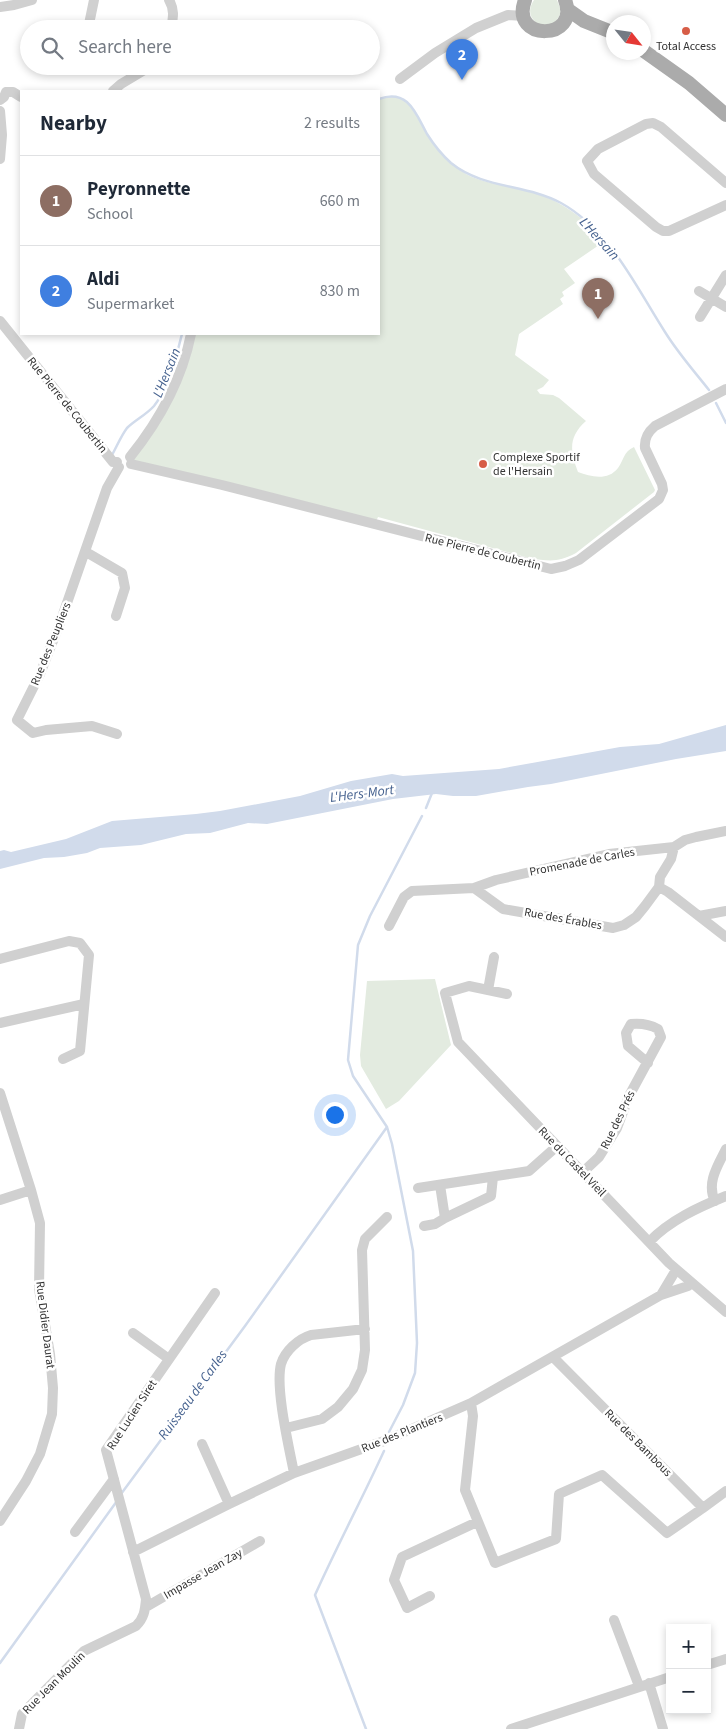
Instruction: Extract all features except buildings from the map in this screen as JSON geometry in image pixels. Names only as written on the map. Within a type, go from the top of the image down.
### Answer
[{"type":"main road","points":[[568,3],[584,21],[606,31]]},
{"type":"main road","points":[[522,5],[527,22],[538,31],[550,32],[565,21],[568,3]]},
{"type":"main road","points":[[561,25],[584,21]]},
{"type":"main road","points":[[651,56],[689,83],[726,115]]},
{"type":"street","points":[[0,7],[32,0]]},
{"type":"street","points":[[90,20],[94,0]]},
{"type":"street","points":[[169,0],[173,6],[173,20]]},
{"type":"street","points":[[400,79],[435,53],[476,28],[508,15],[522,5]]},
{"type":"street","points":[[114,90],[136,75]]},
{"type":"street","points":[[2,92],[13,92],[20,96]]},
{"type":"street","points":[[0,111],[2,135],[0,159]]},
{"type":"street","points":[[726,183],[661,127],[653,123],[646,124],[598,149],[587,161],[594,174],[663,231],[670,231],[726,206]]},
{"type":"street","points":[[700,317],[726,275]]},
{"type":"street","points":[[699,291],[726,307]]},
{"type":"street","name":"Rue Pierre de Coubertin","points":[[0,321],[113,462],[118,464]]},
{"type":"street","points":[[118,464],[126,468],[149,433],[178,377],[191,335]]},
{"type":"street","name":"Rue Pierre de Coubertin","points":[[130,461],[558,569],[579,560],[659,499],[663,490],[662,484],[645,448],[646,437],[655,426],[726,389]]},
{"type":"street","name":"Rue des Peupliers","points":[[117,734],[92,726],[32,733],[17,720],[40,674],[86,552],[107,488],[118,464]]},
{"type":"street","points":[[86,552],[122,573],[125,588],[116,616]]},
{"type":"street","name":"Promenade de Carles","points":[[389,926],[404,897],[412,891],[474,888],[496,880],[609,854],[674,847],[696,836],[726,832]]},
{"type":"street","name":"Rue des Érables","points":[[474,888],[503,909],[613,928],[624,925],[636,917],[659,887],[660,877],[671,858],[674,847]]},
{"type":"street","points":[[491,900],[492,887],[496,880]]},
{"type":"street","points":[[659,887],[726,937]]},
{"type":"street","points":[[699,916],[726,911]]},
{"type":"street","points":[[726,927],[726,937]]},
{"type":"street","points":[[0,959],[69,941],[80,943],[89,955],[80,1051],[63,1059]]},
{"type":"street","points":[[494,957],[488,990],[507,994]]},
{"type":"street","name":"Rue du Castel Vieil","points":[[488,990],[468,986],[445,993],[458,1042],[556,1147],[583,1172],[676,1270],[726,1312]]},
{"type":"street","points":[[0,1023],[84,1004]]},
{"type":"street","name":"Rue des Prés","points":[[583,1172],[604,1150],[617,1128],[629,1096],[648,1063]]},
{"type":"street","name":"Rue Didier Daurat","points":[[0,1093],[40,1223],[39,1289],[50,1354],[53,1388],[52,1414],[40,1454],[26,1481],[0,1521]]},
{"type":"street","points":[[418,1188],[529,1171],[556,1147]]},
{"type":"street","points":[[715,1201],[712,1194],[713,1176],[726,1149]]},
{"type":"street","points":[[424,1226],[435,1224],[491,1196],[493,1177]]},
{"type":"street","points":[[440,1185],[445,1218]]},
{"type":"street","points":[[0,1200],[31,1190]]},
{"type":"street","points":[[649,1242],[661,1230],[687,1214],[726,1196]]},
{"type":"street","points":[[286,1428],[322,1419],[338,1407],[354,1389],[362,1370],[364,1356],[362,1250],[365,1239],[387,1218]]},
{"type":"street","name":"Rue des Plantiers","points":[[661,1295],[676,1270]]},
{"type":"street","name":"Rue des Plantiers","points":[[133,1552],[294,1473],[384,1441],[471,1404],[661,1295],[688,1286],[691,1282]]},
{"type":"street","name":"Rue Lucien Siret","points":[[133,1552],[106,1450],[215,1293]]},
{"type":"street","points":[[294,1473],[279,1379],[282,1363],[289,1349],[303,1338],[311,1335],[365,1330]]},
{"type":"street","points":[[132,1333],[169,1359]]},
{"type":"street","name":"Rue des Bambous","points":[[553,1357],[703,1508]]},
{"type":"street","points":[[471,1404],[473,1416],[465,1490],[495,1563],[556,1539],[559,1494],[602,1475],[667,1533],[726,1491]]},
{"type":"street","points":[[202,1444],[229,1504]]},
{"type":"street","points":[[75,1532],[114,1479]]},
{"type":"street","points":[[430,1596],[407,1608],[394,1580],[402,1557],[477,1522]]},
{"type":"street","name":"Impasse Jean Zay","points":[[146,1607],[260,1541]]},
{"type":"street","points":[[133,1552],[146,1599],[146,1607]]},
{"type":"street","name":"Rue Jean Moulin","points":[[19,1729],[22,1714],[84,1651],[136,1626],[145,1613],[146,1607]]},
{"type":"street","points":[[614,1620],[663,1729]]},
{"type":"street","points":[[711,1664],[726,1659]]},
{"type":"street","points":[[516,1728],[666,1678]]},
{"type":"shaded area","points":[[534,0],[557,0],[561,10],[558,19],[546,25],[534,21],[530,8]]},
{"type":"shaded area","points":[[391,96],[400,98],[413,108],[435,146],[446,159],[460,170],[474,178],[533,192],[556,202],[577,215],[605,241],[564,269],[575,283],[562,292],[564,296],[560,299],[563,304],[519,334],[515,355],[549,380],[543,387],[537,390],[540,394],[553,395],[559,398],[586,421],[576,433],[572,445],[573,457],[578,472],[599,477],[609,475],[618,468],[626,454],[634,447],[655,490],[576,553],[569,556],[553,560],[529,558],[378,517],[375,524],[131,464],[167,400],[191,335],[380,335],[380,99]]},
{"type":"shaded area","points":[[435,979],[451,1045],[399,1101],[386,1109],[361,1066],[360,1055],[367,981]]},
{"type":"water","name":"L'Hers-Mort","points":[[726,725],[726,751],[476,796],[436,794],[393,799],[267,824],[248,823],[210,833],[186,834],[141,845],[100,848],[87,853],[44,858],[0,869],[0,851],[11,852],[66,839],[112,821],[220,811],[300,796],[351,781],[392,774],[403,776],[499,769],[620,747],[659,744]]},
{"type":"waterway","name":"L'Hersain","points":[[380,99],[397,97],[410,105],[438,150],[451,163],[463,171],[477,178],[548,197],[579,215],[608,244],[621,261],[670,340],[709,390]]},
{"type":"waterway","name":"L'Hersain","points":[[112,455],[127,428],[151,409],[159,399],[171,371],[182,335]]},
{"type":"waterway","name":"L'Hersain","points":[[716,403],[726,423]]},
{"type":"waterway","points":[[426,808],[432,793]]},
{"type":"waterway","points":[[389,1432],[403,1405],[415,1373],[417,1343],[413,1251],[387,1127],[353,1076],[348,1060],[358,945],[370,916],[422,816]]},
{"type":"waterway","name":"Ruisseau de Carles","points":[[121,1494],[245,1326],[387,1127]]},
{"type":"waterway","points":[[366,1729],[315,1595],[384,1451]]},
{"type":"waterway","name":"Ruisseau de Carles","points":[[0,1663],[117,1501]]},
{"type":"place","name":"Total Access","points":[[686,31]]},
{"type":"place","name":"Aldi","points":[[462,80]]},
{"type":"place","name":"Peyronnette","points":[[598,319]]},
{"type":"place","name":"Complexe Sportif de l'Hersain","points":[[483,464]]}]
